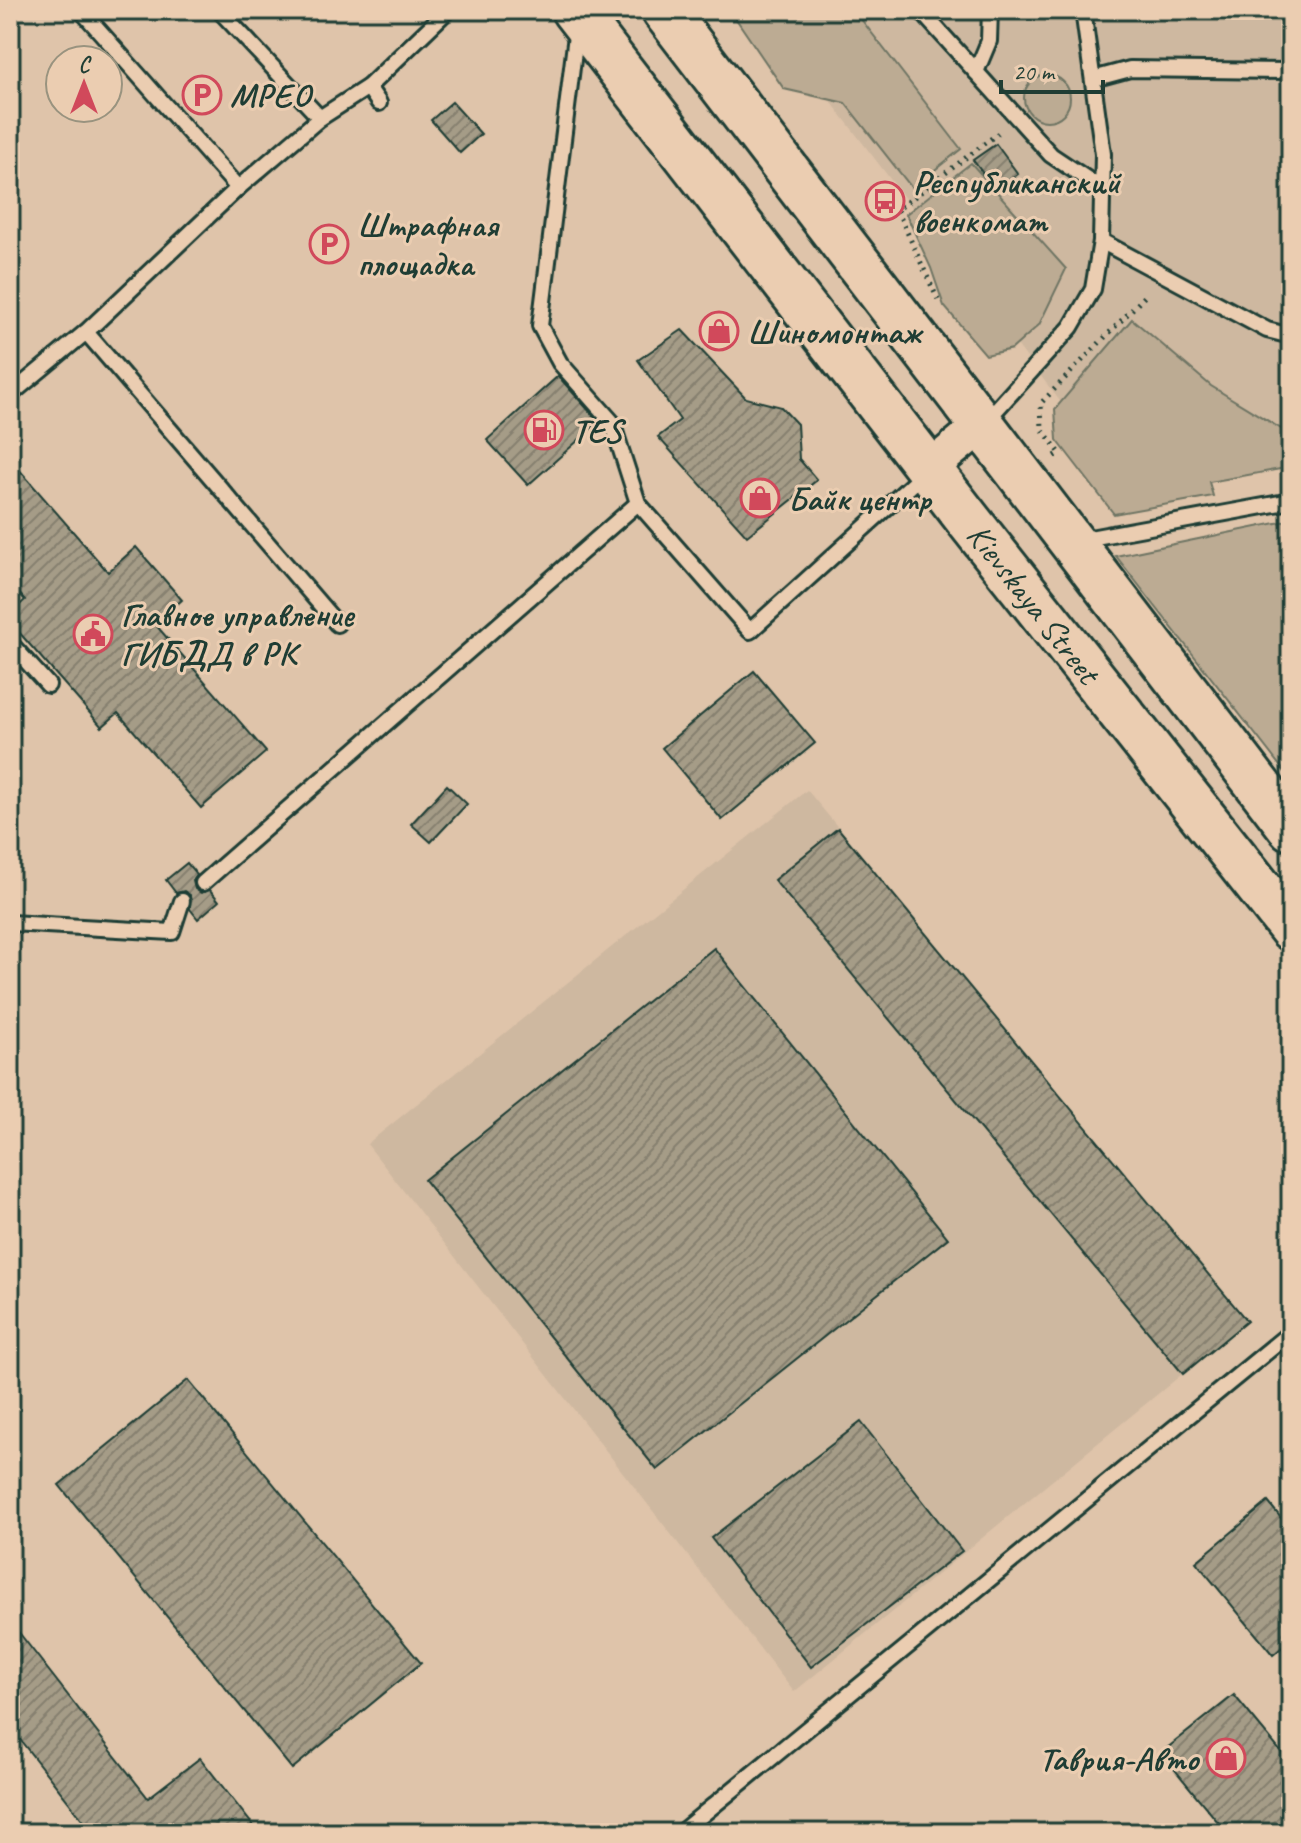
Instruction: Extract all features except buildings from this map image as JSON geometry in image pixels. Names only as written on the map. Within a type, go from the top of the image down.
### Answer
[{"type":"main road","name":"Kievskaya Street","points":[[576,12],[929,469],[1291,928]]},
{"type":"main road","name":"Kievskaya Street","points":[[687,30],[1070,542],[1291,828]]},
{"type":"street","points":[[929,469],[983,424]]},
{"type":"lane","points":[[81,10],[238,188]]},
{"type":"lane","points":[[219,10],[320,118]]},
{"type":"lane","points":[[10,395],[86,332],[238,188],[320,118],[368,87],[448,10]]},
{"type":"lane","points":[[920,10],[1051,155],[1102,189]]},
{"type":"lane","points":[[976,72],[989,41],[990,10]]},
{"type":"lane","points":[[983,424],[1071,327],[1093,289],[1101,241],[1103,154],[1083,10]]},
{"type":"lane","points":[[576,12],[540,326],[560,363],[612,422],[638,503],[750,631],[929,469]]},
{"type":"lane","points":[[1093,79],[1130,69],[1291,71]]},
{"type":"lane","points":[[368,87],[379,103]]},
{"type":"lane","points":[[1101,241],[1267,330],[1291,336]]},
{"type":"lane","points":[[86,332],[337,624]]},
{"type":"lane","points":[[1070,542],[1291,501]]},
{"type":"lane","points":[[203,883],[638,503]]},
{"type":"lane","points":[[10,643],[48,685]]},
{"type":"lane","points":[[10,923],[172,932],[182,901]]},
{"type":"lane","points":[[680,1833],[1291,1332]]},
{"type":"path","points":[[940,305],[897,210],[1018,118]]},
{"type":"path","points":[[1051,459],[1060,453],[1042,429],[1041,403],[1165,276]]},
{"type":"shaded area","points":[[730,10],[854,10],[961,149],[912,188],[845,103],[784,89]]},
{"type":"shaded area","points":[[761,10],[1291,10],[1291,447],[1125,486]]},
{"type":"shaded area","points":[[1047,75],[1063,82],[1070,98],[1063,114],[1047,121],[1031,114],[1024,98],[1031,82]]},
{"type":"shaded area","points":[[971,163],[1066,269],[1039,325],[1012,349],[986,355],[944,306],[931,268],[906,214]]},
{"type":"shaded area","points":[[1132,319],[1211,386],[1283,430],[1291,428],[1291,478],[1288,479],[1286,468],[1209,482],[1213,496],[1114,514],[1057,440],[1055,409]]},
{"type":"shaded area","points":[[1291,520],[1291,780],[1116,556]]},
{"type":"shaded area","points":[[807,790],[1247,1321],[794,1692],[367,1144]]},
{"type":"place","name":"МРЕО","points":[[202,95]]},
{"type":"place","name":"Республиканский военкомат","points":[[885,201]]},
{"type":"place","name":"Штрафная площадка","points":[[329,244]]},
{"type":"place","name":"Шиномонтаж","points":[[719,331]]},
{"type":"place","name":"TES","points":[[544,430]]},
{"type":"place","name":"Байк центр","points":[[760,498]]},
{"type":"place","name":"Главное управление ГИБДД в РК","points":[[93,634]]},
{"type":"place","name":"Таврия-Авто","points":[[1226,1758]]}]
